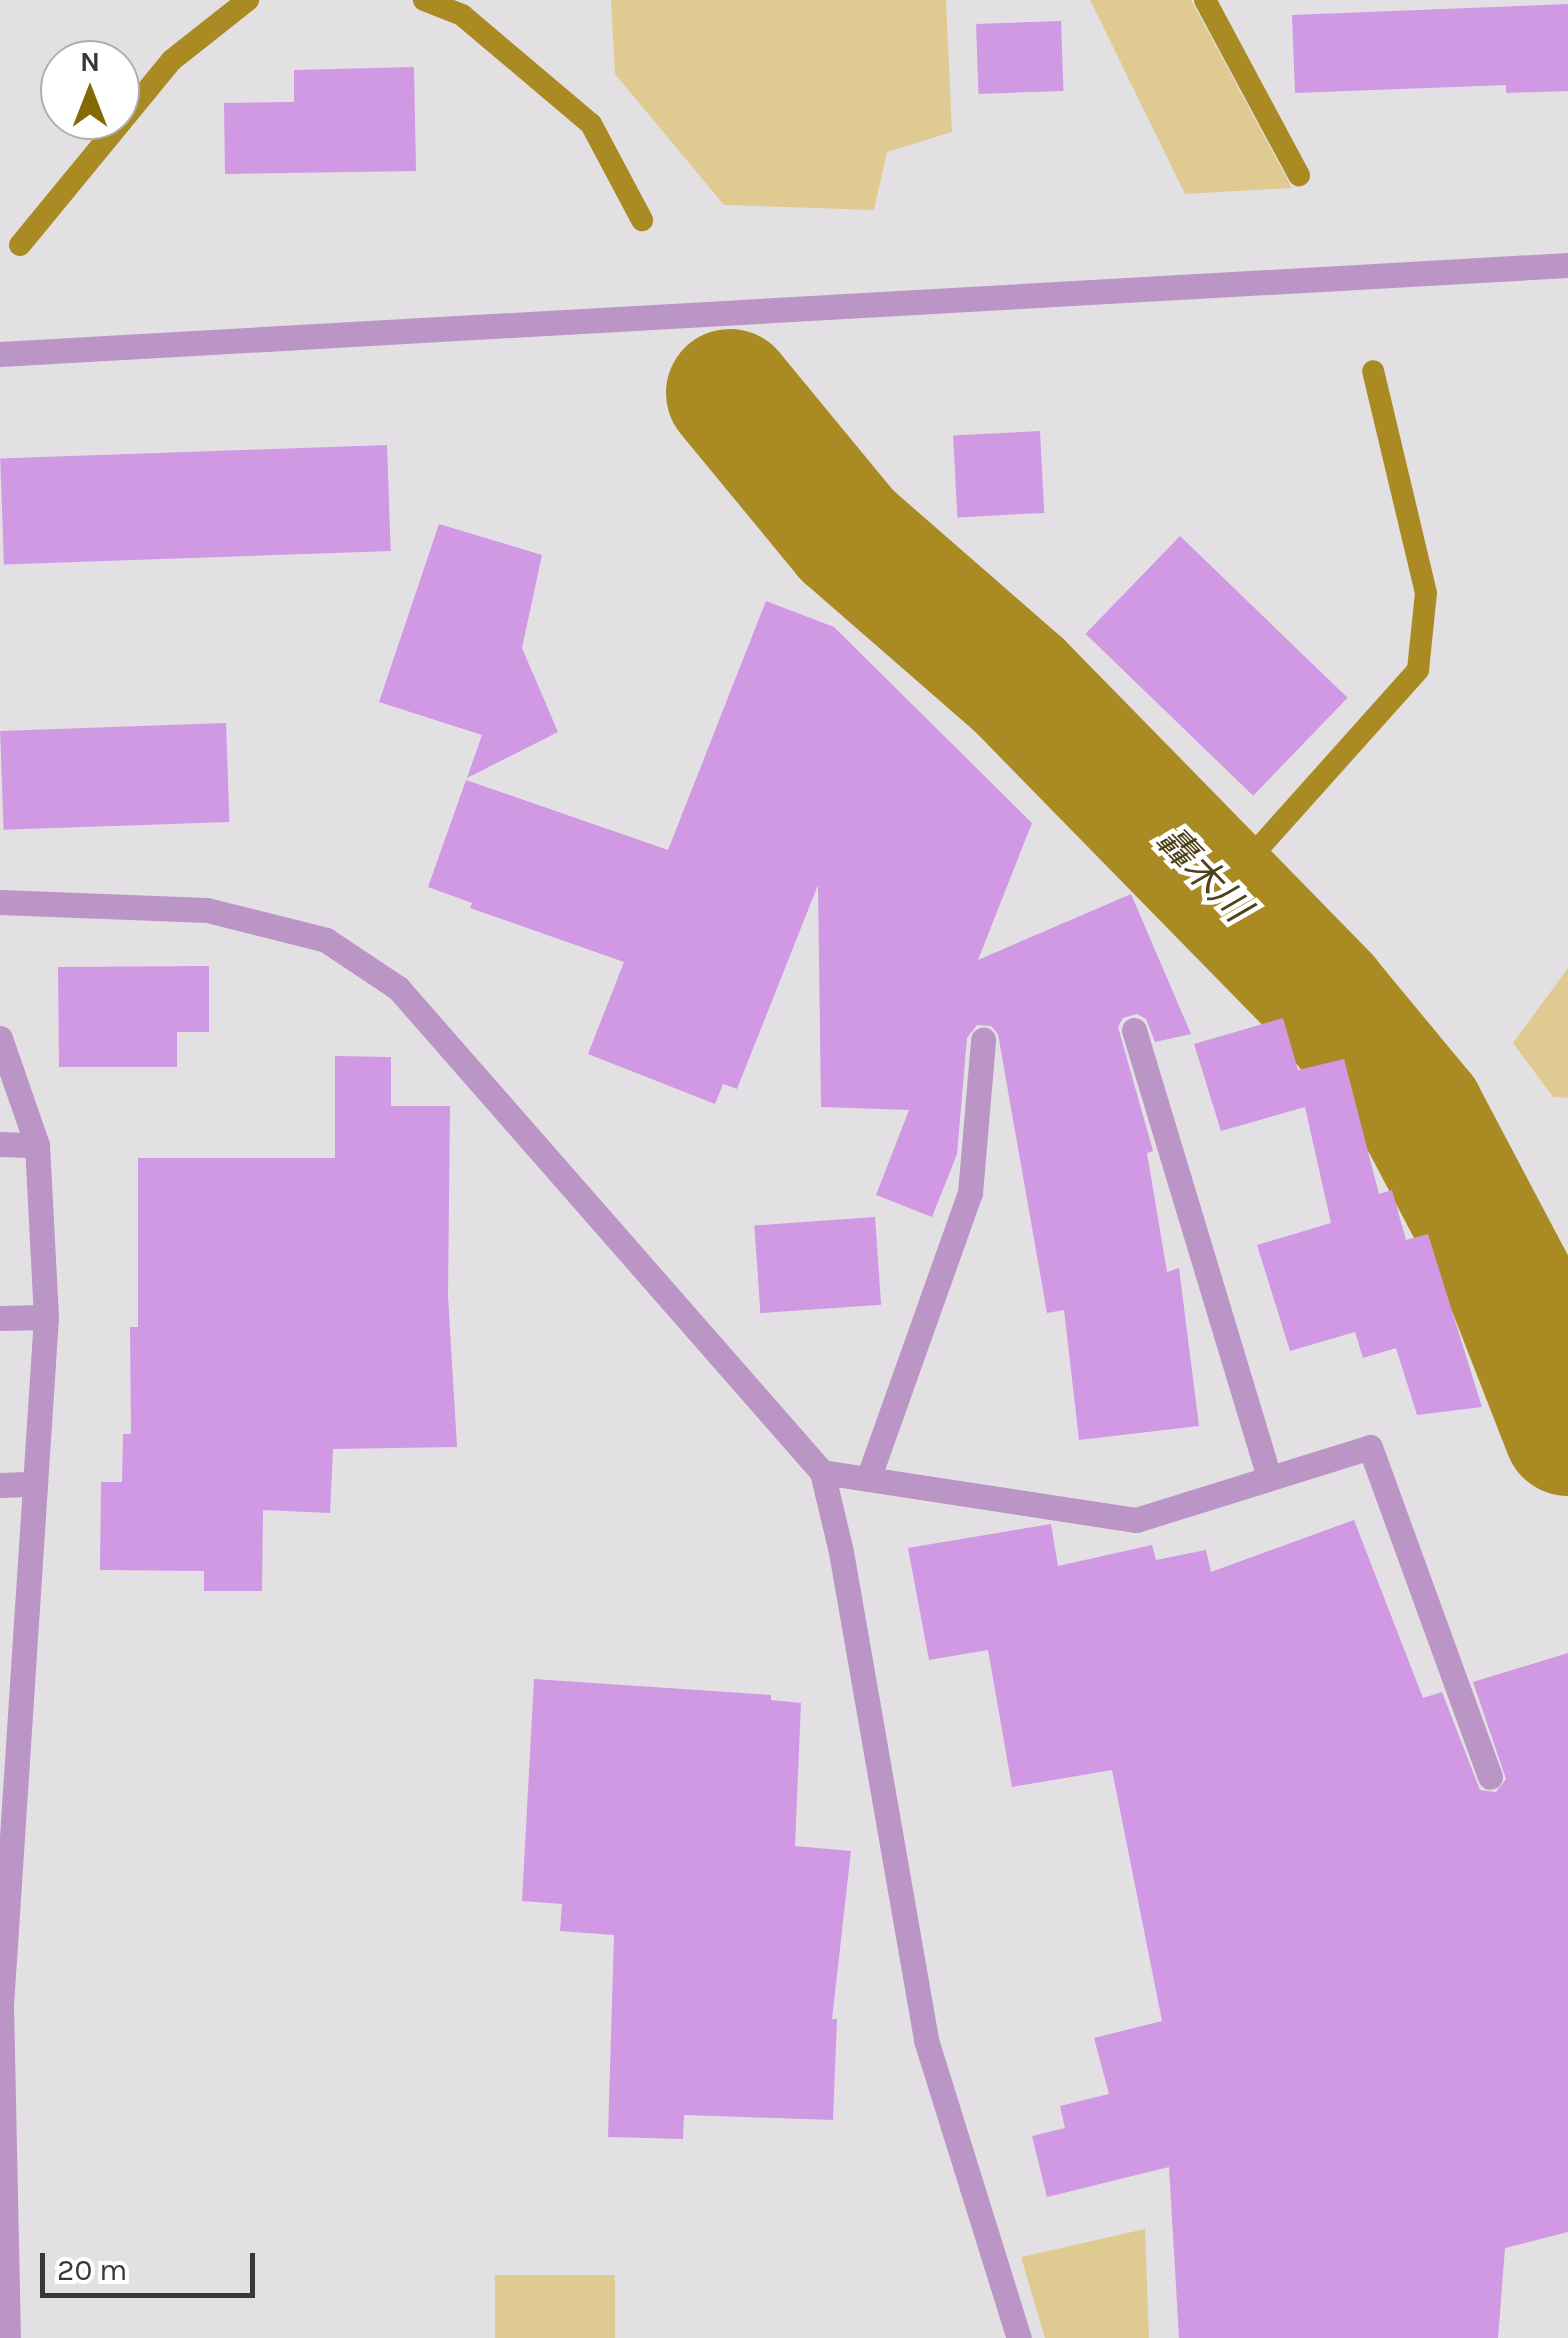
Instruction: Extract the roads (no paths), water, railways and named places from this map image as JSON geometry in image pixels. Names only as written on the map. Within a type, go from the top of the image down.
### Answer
[{"type":"street","points":[[0,354],[1568,264]]},
{"type":"street","points":[[0,902],[207,910],[326,940],[398,988],[822,1472],[841,1552],[926,2040],[1019,2338]]},
{"type":"street","points":[[1134,1030],[1269,1478]]},
{"type":"street","points":[[0,1038],[37,1145],[46,1316],[10,1724],[1,2005],[8,2338]]},
{"type":"street","points":[[868,1480],[970,1193],[982,1040]]},
{"type":"street","points":[[0,1144],[37,1145]]},
{"type":"street","points":[[0,1318],[46,1316]]},
{"type":"street","points":[[822,1472],[1136,1520],[1370,1447],[1490,1776]]},
{"type":"street","points":[[0,1484],[34,1484]]},
{"type":"waterway","points":[[20,245],[172,60],[248,0]]},
{"type":"waterway","points":[[424,0],[462,15],[591,124],[642,220]]},
{"type":"waterway","points":[[1205,0],[1299,175]]},
{"type":"waterway","points":[[1258,849],[1418,670],[1426,593],[1373,371]]},
{"type":"waterway","name":"轟木川","points":[[730,393],[847,535],[1019,685],[1325,998],[1421,1114],[1509,1281],[1568,1432]]}]
